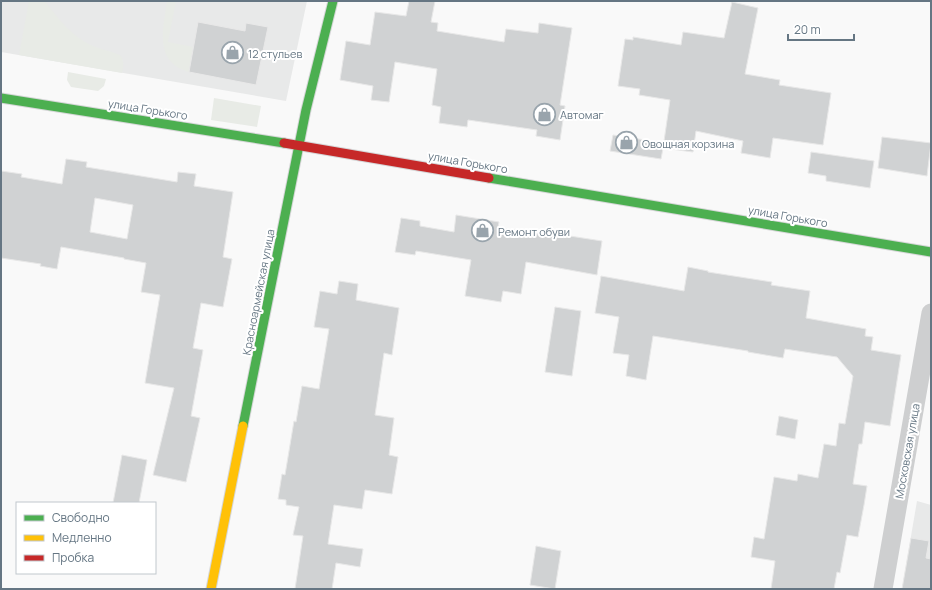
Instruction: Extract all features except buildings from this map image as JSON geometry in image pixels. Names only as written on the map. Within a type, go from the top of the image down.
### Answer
[{"type":"main road","name":"Красноармейская улица","points":[[211,589],[306,110],[333,1]]},
{"type":"main road","name":"улица Горького","points":[[1,98],[300,146],[931,252]]},
{"type":"street","name":"Московская улица","points":[[884,589],[931,313]]},
{"type":"shaded area","points":[[1,1],[307,1],[286,101],[1,52]]},
{"type":"shaded area","points":[[29,1],[45,1],[60,21],[78,38],[93,46],[120,55],[123,64],[122,73],[19,55]]},
{"type":"shaded area","points":[[167,1],[176,1],[168,42],[193,47],[189,72],[170,61],[166,53],[163,43],[163,33]]},
{"type":"shaded area","points":[[68,72],[106,79],[104,86],[98,91],[71,87],[67,80]]},
{"type":"shaded area","points":[[214,98],[261,106],[257,127],[211,120]]},
{"type":"shaded area","points":[[917,501],[931,505],[931,589],[902,589]]},
{"type":"traffic: fast","points":[[243,426],[306,110],[333,1]]},
{"type":"traffic: fast","points":[[1,98],[284,143]]},
{"type":"traffic: fast","points":[[489,178],[931,252]]},
{"type":"traffic: slow","points":[[211,589],[243,426]]},
{"type":"traffic: jam","points":[[284,143],[489,178]]},
{"type":"place","name":"12 стульев","points":[[233,53]]},
{"type":"place","name":"Автомаг","points":[[544,114]]},
{"type":"place","name":"Овощная корзина","points":[[626,143]]},
{"type":"place","name":"Ремонт обуви","points":[[482,231]]}]
